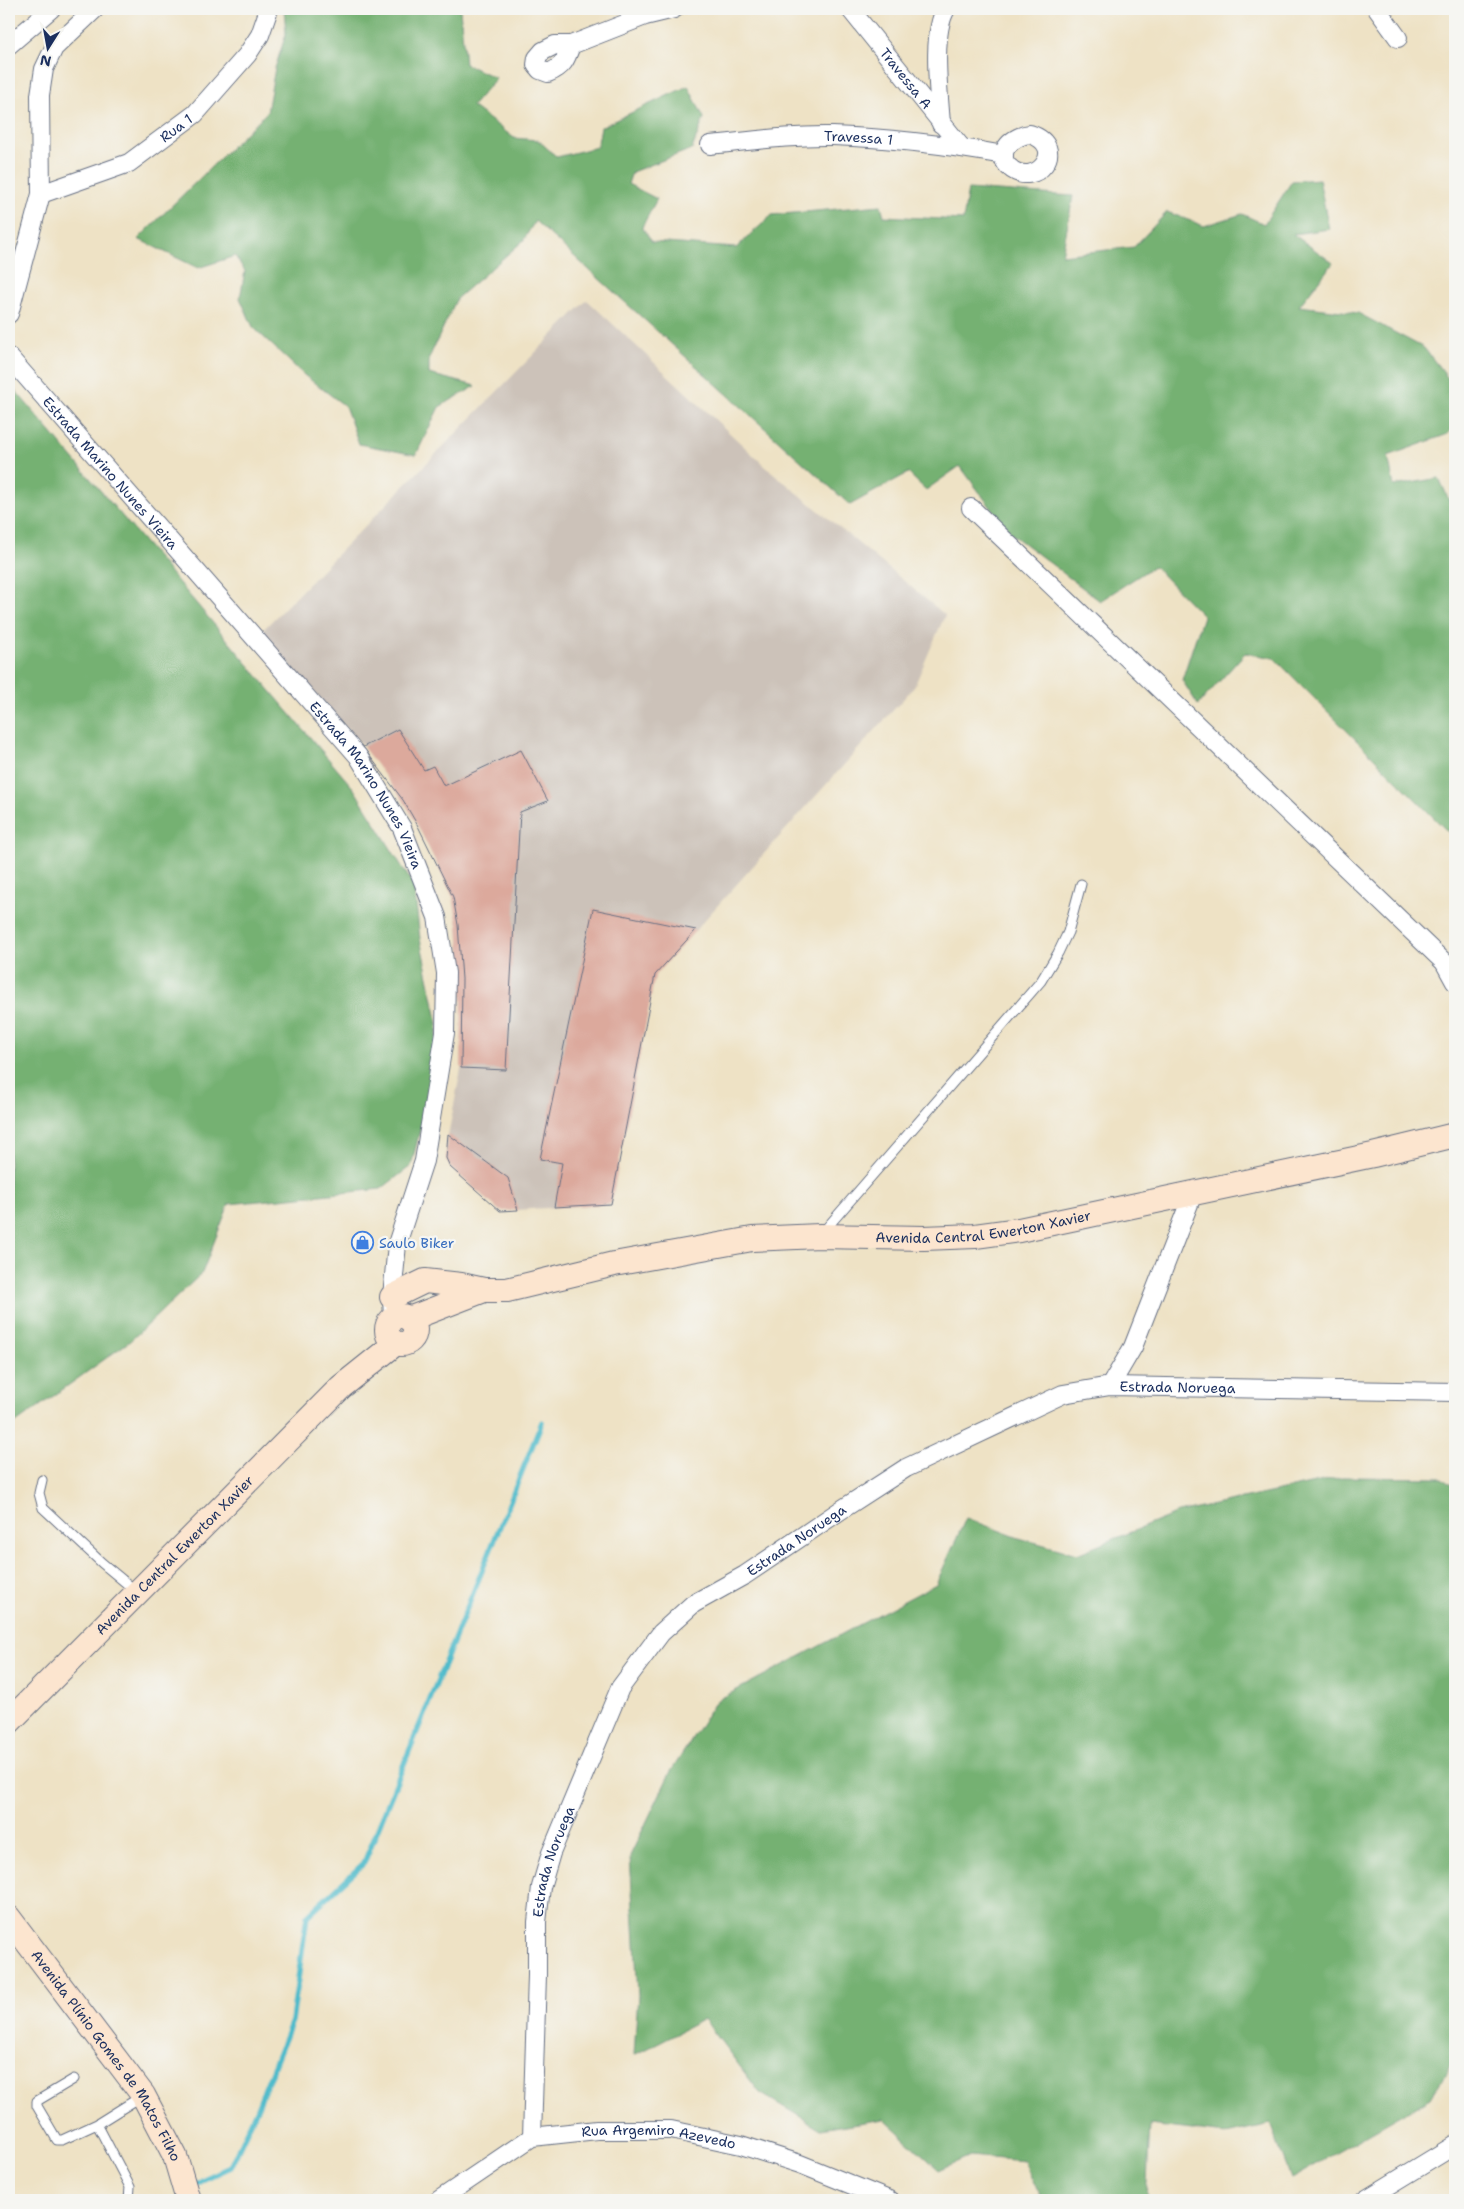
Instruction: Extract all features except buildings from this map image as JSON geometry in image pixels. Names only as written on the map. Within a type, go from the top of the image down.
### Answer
[{"type":"main road","name":"Avenida Central Ewerton Xavier","points":[[9,1722],[341,1387],[350,1371],[399,1323],[485,1307],[496,1290],[614,1264],[725,1243],[768,1238],[820,1236],[924,1238],[975,1236],[1019,1230],[1194,1191],[1373,1155],[1455,1135]]},
{"type":"main road","points":[[399,1323],[425,1282],[461,1284],[496,1290]]},
{"type":"main road","name":"Avenida Plínio Gomes de Matos Filho","points":[[9,1918],[143,2096],[175,2156],[187,2198]]},
{"type":"street","points":[[9,314],[41,194],[40,95],[44,69],[54,48],[95,9]]},
{"type":"street","name":"Rua 1","points":[[41,194],[129,163],[195,114],[247,55],[260,35],[269,9]]},
{"type":"street","points":[[571,45],[645,16],[674,9]]},
{"type":"street","name":"Travessa A","points":[[850,9],[960,147]]},
{"type":"street","points":[[940,124],[938,46],[941,18],[946,9]]},
{"type":"street","points":[[1378,9],[1398,38]]},
{"type":"street","points":[[9,45],[42,12]]},
{"type":"street","name":"Travessa 1","points":[[710,145],[833,136],[960,147],[1004,155]]},
{"type":"street","name":"Estrada Marino Nunes Vieira","points":[[9,357],[358,756],[402,828],[437,917],[446,973],[445,1033],[426,1151],[397,1244],[399,1323]]},
{"type":"street","points":[[971,508],[1444,962],[1455,982]]},
{"type":"street","points":[[1110,1386],[1132,1347],[1194,1191]]},
{"type":"street","name":"Estrada Noruega","points":[[532,2137],[537,1922],[541,1887],[551,1853],[620,1688],[661,1633],[693,1604],[746,1575],[906,1468],[1063,1394],[1110,1386],[1455,1392]]},
{"type":"street","name":"Rua Argemiro Azevedo","points":[[439,2200],[532,2137],[597,2130],[671,2130],[741,2145],[800,2164],[889,2200]]},
{"type":"street","points":[[1365,2200],[1455,2145]]},
{"type":"lane","points":[[820,1236],[1041,981],[1068,932],[1081,884]]},
{"type":"lane","points":[[42,1480],[39,1493],[43,1508],[102,1563],[138,1592]]},
{"type":"lane","points":[[74,2079],[38,2099],[37,2106],[57,2140],[62,2140],[97,2124],[143,2096]]},
{"type":"lane","points":[[97,2124],[130,2186],[129,2200]]},
{"type":"shaded area","points":[[587,300],[766,467],[945,615],[914,687],[655,975],[611,1204],[500,1211],[446,1158],[446,1146],[462,1064],[462,979],[458,925],[453,897],[403,800],[362,744],[259,634]]},
{"type":"green space","points":[[284,9],[460,9],[465,64],[496,78],[472,106],[514,138],[538,140],[557,157],[597,147],[601,127],[688,86],[704,118],[692,149],[632,172],[628,184],[657,199],[642,227],[652,242],[736,248],[772,215],[881,205],[884,216],[963,220],[968,189],[1073,196],[1062,255],[1134,247],[1167,212],[1204,226],[1242,214],[1264,224],[1292,181],[1319,179],[1329,229],[1293,234],[1333,263],[1299,306],[1358,313],[1424,348],[1455,387],[1455,425],[1448,434],[1388,456],[1394,486],[1439,478],[1455,513],[1455,839],[1274,658],[1245,653],[1198,705],[1182,680],[1203,616],[1154,566],[1100,601],[1009,532],[960,466],[926,490],[908,473],[850,505],[535,221],[523,241],[457,298],[429,358],[429,374],[476,386],[439,407],[416,455],[359,444],[345,406],[304,375],[253,327],[240,298],[245,271],[235,256],[198,268],[138,239],[267,112],[275,68],[286,34]]},
{"type":"green space","points":[[9,383],[354,789],[414,886],[420,939],[438,1024],[431,1087],[411,1166],[381,1189],[229,1204],[202,1273],[130,1341],[9,1428]]},
{"type":"green space","points":[[1342,1477],[1442,1478],[1455,1488],[1455,2057],[1431,2098],[1291,2178],[1270,2124],[1226,2134],[1150,2125],[1146,2200],[1042,2200],[1024,2161],[970,2156],[939,2170],[884,2119],[821,2129],[760,2093],[704,2019],[634,2055],[638,1995],[630,1856],[670,1773],[716,1701],[936,1584],[966,1518],[1019,1538],[1077,1554],[1178,1513]]},
{"type":"waterway","points":[[190,2188],[230,2167],[255,2113],[292,2021],[307,1916],[364,1863],[542,1422]]},
{"type":"place","name":"Saulo Biker","points":[[363,1243]]}]
